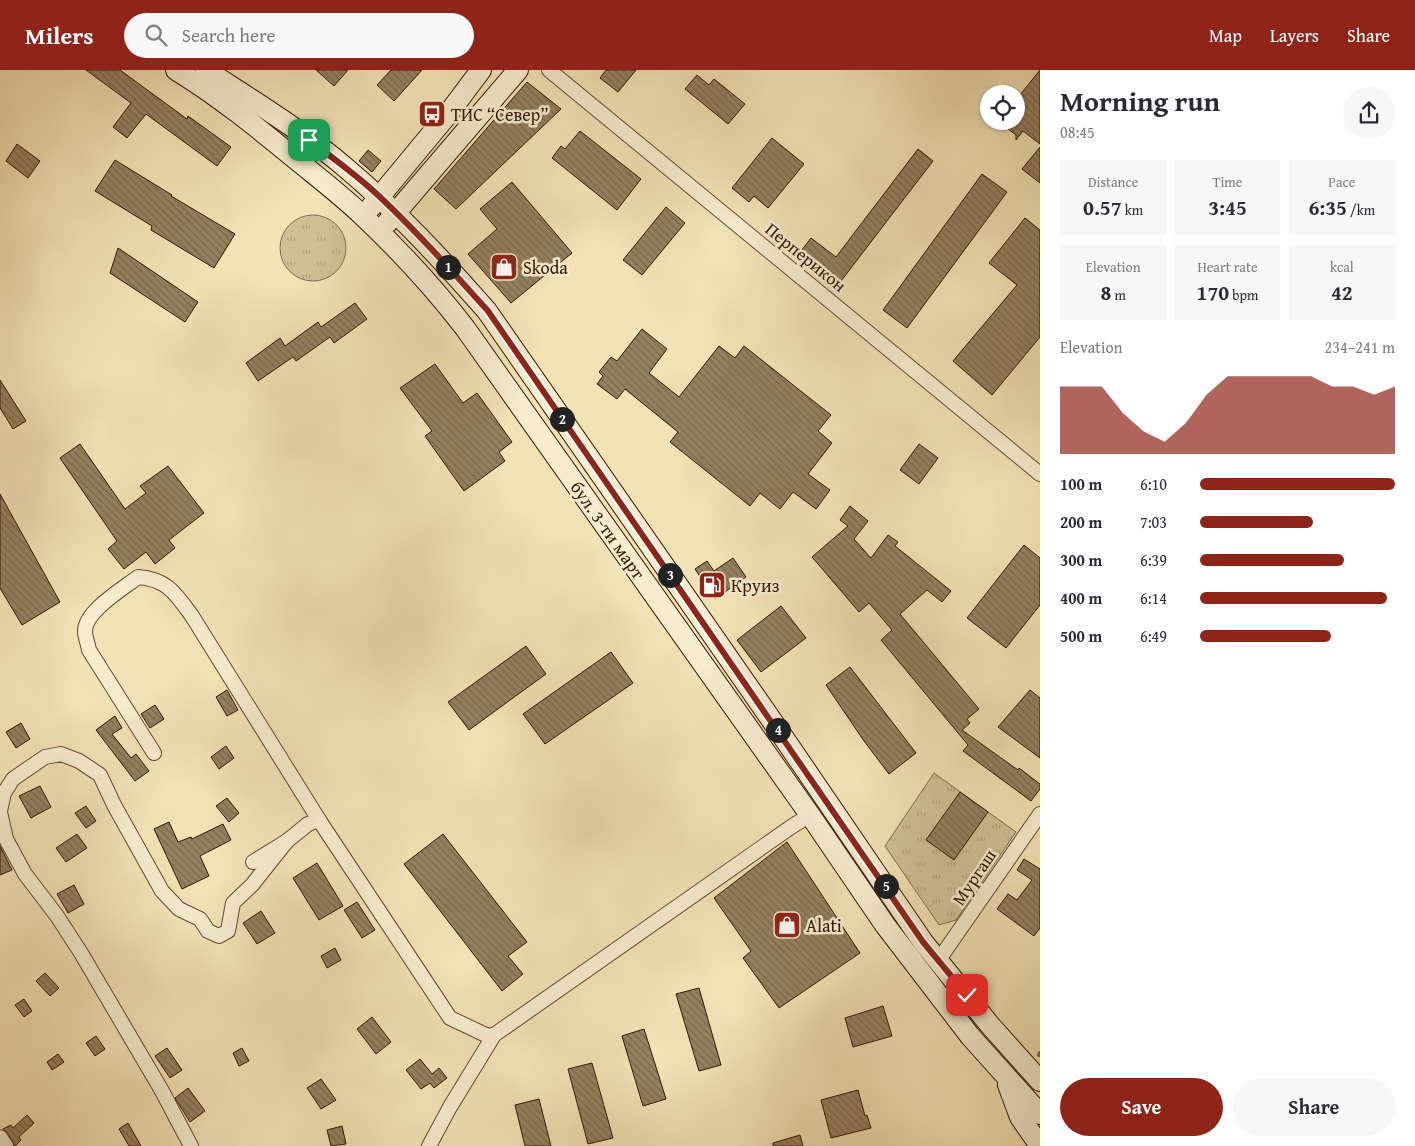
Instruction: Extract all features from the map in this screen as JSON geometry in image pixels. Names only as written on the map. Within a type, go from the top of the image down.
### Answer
[{"type":"street","name":"бул. 3-ти март","points":[[176,70],[257,126],[363,216],[445,301],[924,978],[970,1036],[1040,1114]]},
{"type":"street","name":"бул. 3-ти март","points":[[206,70],[273,113],[344,166],[396,213],[488,311],[923,942],[988,1024],[1040,1081]]},
{"type":"street","points":[[363,216],[448,114],[480,70]]},
{"type":"street","points":[[379,232],[518,70]]},
{"type":"street","name":"Перперикон","points":[[549,70],[1040,474]]},
{"type":"street","points":[[465,328],[488,311]]},
{"type":"street","points":[[154,752],[89,650],[85,632],[87,621],[98,608],[138,577],[152,578],[166,584],[192,616],[320,820],[450,1018],[488,1036],[494,1035]]},
{"type":"street","points":[[191,1146],[162,1091],[81,953],[57,916],[25,874],[6,839],[0,812],[4,792],[13,779],[45,757],[61,754],[79,760],[100,775],[114,805],[162,891],[179,909],[200,919],[208,931],[219,936],[228,931],[233,903],[252,885],[287,841]]},
{"type":"street","points":[[430,1146],[450,1107],[494,1035],[810,815],[824,814],[838,818]]},
{"type":"street","name":"Мургаш","points":[[938,961],[1040,814]]},
{"type":"street","points":[[253,862],[287,841],[308,824],[320,820]]},
{"type":"street","points":[[924,978],[938,961]]},
{"type":"street","points":[[1001,1070],[1020,1117],[1040,1146]]},
{"type":"street","points":[[0,1137],[6,1146]]},
{"type":"green space","points":[[313,215],[326,218],[336,225],[343,235],[346,248],[343,261],[336,271],[326,278],[313,281],[300,278],[290,271],[283,261],[280,248],[283,235],[290,225],[300,218]]},
{"type":"green space","points":[[934,773],[1016,832],[956,920],[939,925],[885,846]]},
{"type":"building","points":[[86,70],[120,70],[187,119],[188,116],[231,147],[217,166],[146,114],[127,138],[113,127],[131,103]]},
{"type":"building","points":[[316,70],[348,70],[334,86]]},
{"type":"building","points":[[391,70],[422,70],[394,101],[377,85]]},
{"type":"building","points":[[606,70],[636,70],[618,92],[600,78]]},
{"type":"building","points":[[1040,70],[1040,144],[1023,131],[1016,140],[1016,135],[1010,130],[1025,130],[1025,89]]},
{"type":"building","points":[[697,75],[709,85],[714,79],[745,104],[728,124],[685,89]]},
{"type":"building","points":[[527,82],[561,109],[456,209],[434,189]]},
{"type":"building","points":[[580,131],[641,179],[617,210],[552,158],[561,146],[565,149]]},
{"type":"building","points":[[772,138],[804,164],[768,208],[754,196],[749,202],[732,188]]},
{"type":"building","points":[[17,144],[40,161],[28,178],[6,161]]},
{"type":"building","points":[[1040,147],[1040,183],[1022,169]]},
{"type":"building","points":[[918,149],[933,161],[838,285],[798,255],[811,238],[836,257]]},
{"type":"building","points":[[368,150],[381,161],[372,172],[359,161]]},
{"type":"building","points":[[115,160],[235,234],[214,268],[151,230],[152,226],[95,191]]},
{"type":"building","points":[[982,174],[1007,192],[907,328],[883,310]]},
{"type":"building","points":[[512,182],[572,253],[511,303],[468,254],[497,229],[480,209]]},
{"type":"building","points":[[666,207],[685,223],[642,275],[623,260]]},
{"type":"building","points":[[1025,218],[1040,230],[1040,337],[992,395],[953,361],[1017,285],[989,263]]},
{"type":"building","points":[[118,248],[198,302],[185,322],[110,273]]},
{"type":"building","points":[[355,303],[367,319],[334,343],[330,337],[296,361],[293,357],[258,381],[246,363],[280,338],[285,346],[318,322],[321,327]]},
{"type":"building","points":[[642,329],[667,349],[649,373],[679,397],[719,346],[735,358],[744,346],[831,415],[818,431],[832,443],[808,474],[830,490],[816,509],[793,492],[780,509],[760,493],[750,506],[670,442],[678,432],[625,389],[617,399],[597,384],[603,376],[599,372],[611,357],[617,361]]},
{"type":"building","points":[[435,364],[463,403],[477,393],[512,442],[499,452],[505,461],[464,491],[425,436],[432,431],[400,388]]},
{"type":"building","points":[[0,380],[26,421],[13,429],[0,408]]},
{"type":"building","points":[[80,444],[125,509],[146,493],[140,486],[168,466],[204,513],[169,540],[175,548],[155,564],[146,552],[124,569],[108,549],[117,541],[60,458]]},
{"type":"building","points":[[919,444],[938,458],[919,484],[900,470]]},
{"type":"building","points":[[0,494],[60,602],[22,625],[0,588]]},
{"type":"building","points":[[850,506],[868,521],[854,539],[871,558],[888,535],[898,542],[895,546],[951,591],[942,602],[927,590],[900,614],[979,709],[967,719],[970,723],[962,730],[1040,784],[1040,789],[1031,801],[963,751],[968,745],[881,640],[892,630],[869,603],[859,612],[812,557],[848,526],[840,520]]},
{"type":"building","points":[[1024,545],[1040,558],[1040,605],[1006,648],[967,618]]},
{"type":"building","points":[[733,558],[746,577],[715,599],[695,569],[707,561],[714,571]]},
{"type":"building","points":[[781,606],[806,638],[761,672],[737,640]]},
{"type":"building","points":[[526,646],[546,674],[469,730],[448,702]]},
{"type":"building","points":[[611,652],[633,683],[545,744],[523,714]]},
{"type":"building","points":[[850,667],[916,753],[889,774],[826,685]]},
{"type":"building","points":[[227,690],[238,710],[227,716],[216,697]]},
{"type":"building","points":[[1030,690],[1040,698],[1040,758],[998,727]]},
{"type":"building","points":[[155,705],[164,719],[150,728],[141,714]]},
{"type":"building","points":[[115,716],[122,728],[112,734],[131,758],[136,754],[149,771],[135,781],[96,730]]},
{"type":"building","points":[[21,723],[30,739],[16,748],[6,732]]},
{"type":"building","points":[[226,746],[234,758],[219,769],[211,757]]},
{"type":"building","points":[[40,786],[51,807],[31,818],[19,796]]},
{"type":"building","points":[[960,792],[988,812],[954,860],[926,840]]},
{"type":"building","points":[[227,798],[239,813],[229,822],[216,806]]},
{"type":"building","points":[[86,806],[96,821],[86,828],[75,813]]},
{"type":"building","points":[[169,822],[178,842],[191,837],[192,839],[223,824],[231,840],[200,856],[209,876],[182,889],[154,829]]},
{"type":"building","points":[[77,834],[87,848],[66,862],[56,848]]},
{"type":"building","points":[[443,834],[527,942],[508,956],[523,974],[502,991],[404,864]]},
{"type":"building","name":"Alati","points":[[787,842],[860,953],[779,1008],[743,958],[751,951],[714,898]]},
{"type":"building","points":[[0,846],[12,870],[0,875]]},
{"type":"building","points":[[1024,859],[1040,869],[1040,928],[1034,936],[997,909],[1008,894],[1017,900],[1032,880],[1017,870]]},
{"type":"building","points":[[317,863],[343,906],[319,920],[293,878]]},
{"type":"building","points":[[74,885],[84,904],[68,913],[57,894]]},
{"type":"building","points":[[357,902],[375,930],[362,938],[344,910]]},
{"type":"building","points":[[261,911],[275,933],[257,944],[243,923]]},
{"type":"building","points":[[335,948],[341,960],[327,968],[321,956]]},
{"type":"building","points":[[45,973],[59,988],[50,996],[36,981]]},
{"type":"building","points":[[699,988],[721,1065],[699,1071],[676,994]]},
{"type":"building","points":[[24,999],[32,1011],[24,1017],[15,1005]]},
{"type":"building","points":[[883,1006],[892,1036],[853,1047],[845,1018]]},
{"type":"building","points":[[372,1017],[391,1042],[376,1054],[357,1029]]},
{"type":"building","points":[[644,1029],[666,1099],[643,1106],[622,1036]]},
{"type":"building","points":[[96,1036],[105,1049],[95,1056],[86,1043]]},
{"type":"building","points":[[167,1048],[182,1070],[170,1078],[155,1056]]},
{"type":"building","points":[[242,1048],[249,1061],[239,1066],[233,1053]]},
{"type":"building","points":[[58,1054],[64,1062],[52,1070],[47,1062]]},
{"type":"building","points":[[420,1059],[432,1074],[439,1068],[447,1078],[434,1088],[430,1083],[421,1089],[406,1070]]},
{"type":"building","points":[[592,1063],[613,1138],[588,1144],[568,1069]]},
{"type":"building","points":[[321,1079],[336,1100],[321,1109],[307,1088]]},
{"type":"building","points":[[188,1088],[205,1111],[190,1122],[175,1098]]},
{"type":"building","points":[[858,1090],[865,1116],[867,1115],[871,1128],[831,1138],[821,1100]]},
{"type":"building","points":[[539,1099],[551,1146],[525,1146],[515,1105]]},
{"type":"building","points":[[27,1115],[34,1123],[19,1137],[21,1140],[15,1146],[7,1132],[3,1129],[11,1125],[13,1128]]},
{"type":"building","points":[[128,1123],[141,1146],[129,1146],[119,1129]]},
{"type":"building","points":[[342,1126],[346,1144],[331,1146],[327,1130]]},
{"type":"building","points":[[800,1135],[803,1146],[773,1146],[773,1143]]},
{"type":"place","name":"ТИС “Север”","points":[[432,114]]},
{"type":"place","name":"Skoda","points":[[504,267]]},
{"type":"place","name":"Круиз","points":[[712,585]]},
{"type":"place","name":"Alati","points":[[787,925]]},
{"type":"route","points":[[309,140],[344,166],[380,197],[488,311],[923,942],[967,995]]}]
